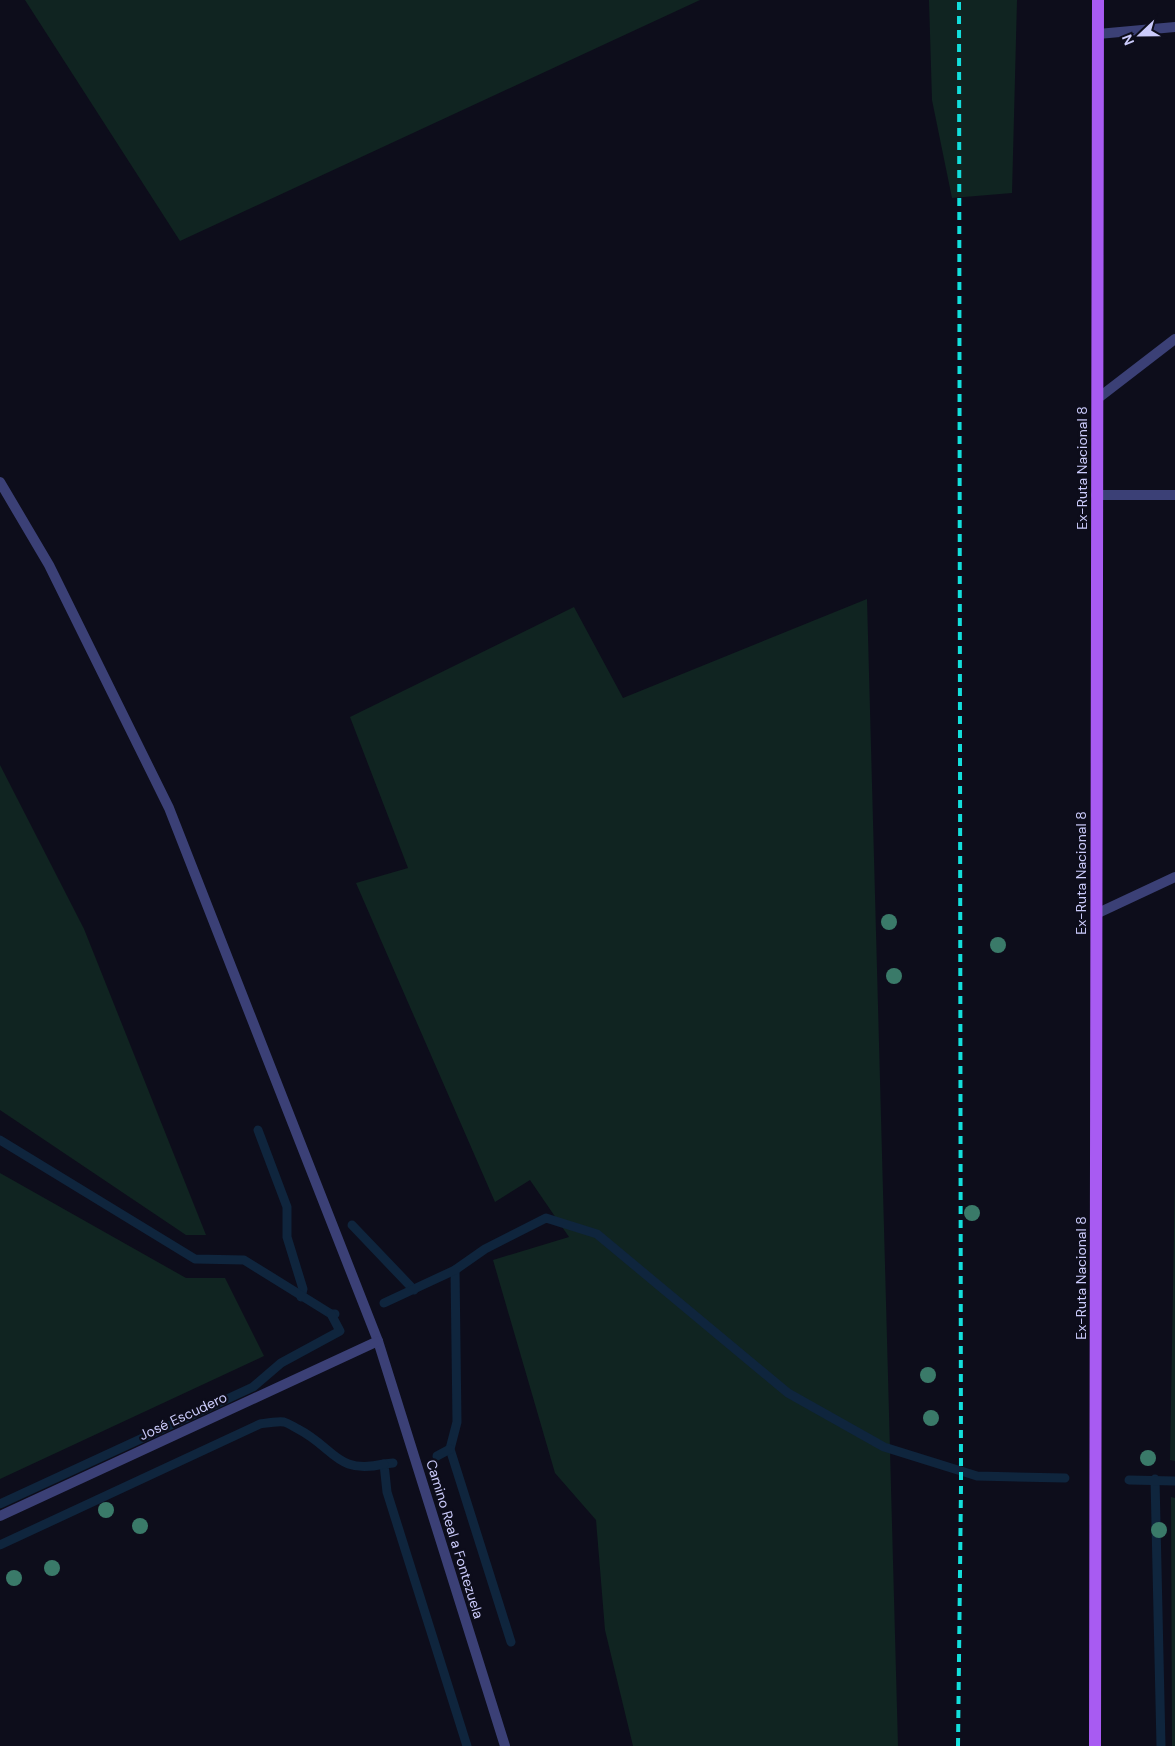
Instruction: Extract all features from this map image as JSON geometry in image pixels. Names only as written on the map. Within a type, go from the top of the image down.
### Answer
[{"type":"main road","name":"Ex-Ruta Nacional 8","points":[[1095,1746],[1098,0]]},
{"type":"street","points":[[1098,34],[1175,28]]},
{"type":"street","points":[[1097,399],[1175,339]]},
{"type":"street","name":"Camino Real a Fontezuela","points":[[0,482],[49,565],[169,808],[378,1341],[505,1746]]},
{"type":"street","points":[[1096,496],[1175,495]]},
{"type":"street","points":[[1096,914],[1175,878]]},
{"type":"street","name":"José Escudero","points":[[0,1516],[378,1341]]},
{"type":"green space","points":[[25,0],[700,0],[180,241]]},
{"type":"green space","points":[[929,0],[1017,0],[1012,193],[952,198],[932,100]]},
{"type":"green space","points":[[867,599],[898,1746],[633,1746],[605,1630],[596,1520],[555,1473],[493,1260],[569,1237],[530,1180],[495,1202],[356,883],[408,868],[350,717],[574,607],[623,698]]},
{"type":"green space","points":[[0,765],[84,929],[206,1235],[186,1235],[0,1110]]},
{"type":"green space","points":[[0,1173],[186,1278],[225,1278],[264,1356],[0,1479]]},
{"type":"green space","points":[[1175,1173],[1175,1461],[1170,1460]]},
{"type":"green space","points":[[1171,1497],[1175,1498],[1175,1746],[1172,1746]]},
{"type":"waterway","points":[[258,1130],[287,1207],[287,1237],[303,1289],[301,1297]]},
{"type":"waterway","points":[[0,1140],[195,1259],[244,1260],[331,1314],[335,1314]]},
{"type":"waterway","points":[[384,1303],[455,1270],[485,1249],[546,1218],[597,1234],[788,1393],[884,1447],[977,1476],[1065,1478]]},
{"type":"waterway","points":[[352,1225],[414,1290]]},
{"type":"waterway","points":[[455,1270],[457,1422],[450,1449],[511,1642]]},
{"type":"waterway","points":[[0,1504],[253,1387],[281,1363],[340,1331],[331,1314]]},
{"type":"waterway","points":[[0,1545],[260,1424],[287,1423],[310,1436],[345,1463],[356,1466],[384,1464]]},
{"type":"waterway","points":[[437,1456],[450,1449]]},
{"type":"waterway","points":[[393,1463],[384,1464],[387,1492],[467,1746]]},
{"type":"waterway","points":[[1155,1479],[1161,1746]]},
{"type":"waterway","points":[[1129,1480],[1175,1481]]},
{"type":"railway","points":[[958,1746],[961,1486],[959,0]]}]
